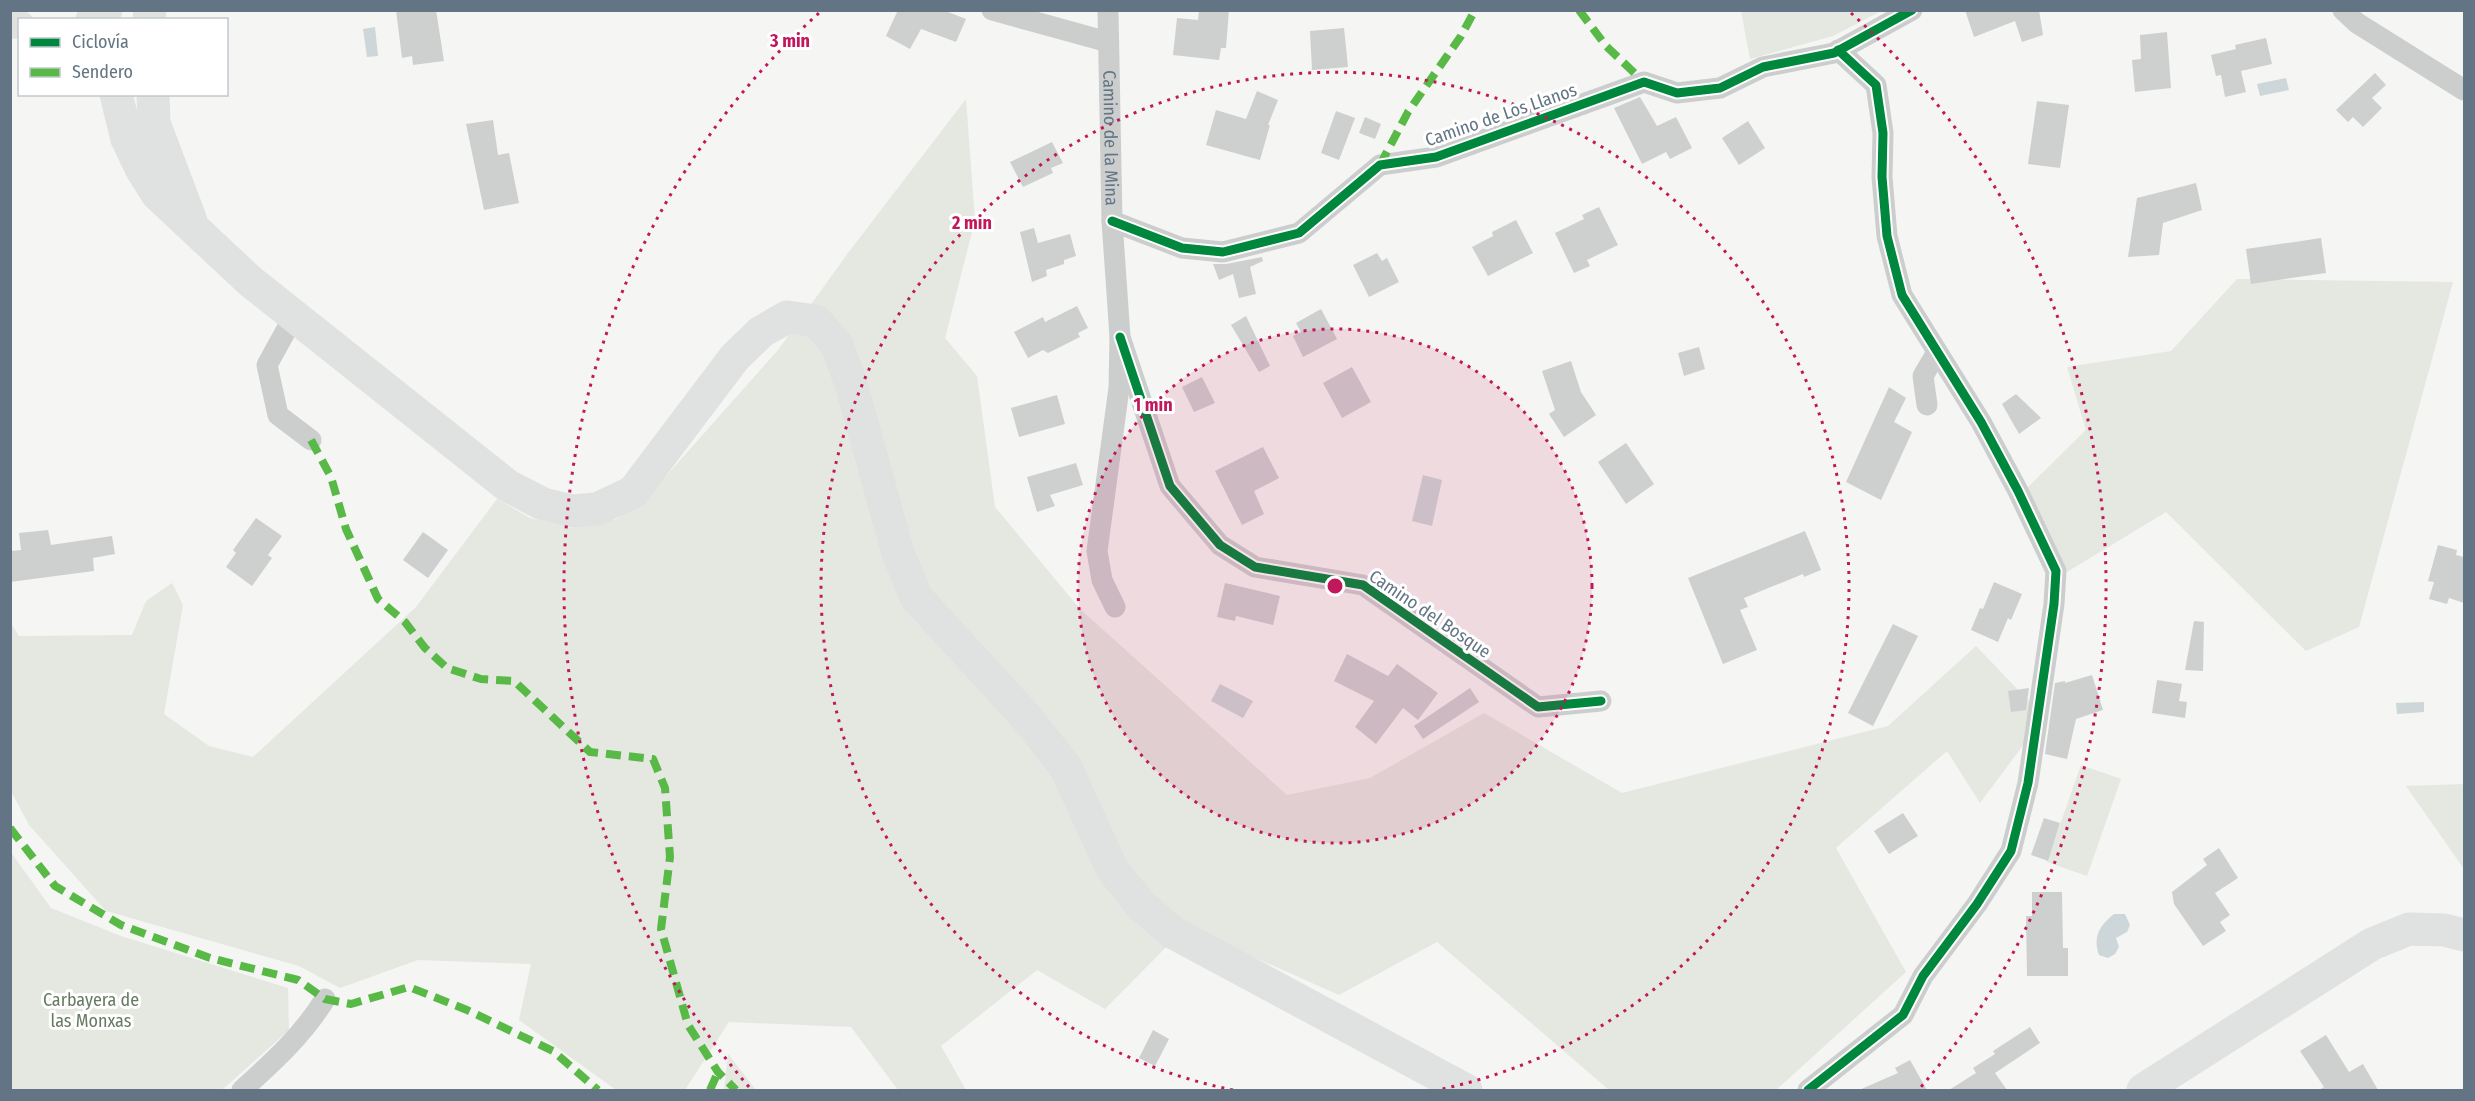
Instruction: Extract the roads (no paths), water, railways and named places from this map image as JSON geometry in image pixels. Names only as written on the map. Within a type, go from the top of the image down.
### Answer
[{"type":"highway","points":[[116,96],[127,139],[142,170],[158,194],[250,281],[508,486],[543,504],[572,511],[597,509],[633,492],[735,357],[761,332],[787,317],[816,321],[837,345],[851,384],[898,553],[916,597],[1027,718],[1066,768],[1112,869],[1141,905],[1172,932],[1466,1090]]},
{"type":"highway","points":[[151,104],[193,225]]},
{"type":"highway","points":[[2143,1090],[2372,944],[2409,929],[2444,930],[2464,935]]},
{"type":"street","points":[[992,10],[1108,42]]},
{"type":"street","name":"Camino de la Mina","points":[[1108,10],[1112,221],[1120,337]]},
{"type":"street","name":"Camino de Los Llanos","points":[[1112,221],[1182,248],[1223,252],[1299,233],[1380,165],[1436,157],[1644,82],[1677,93],[1720,88],[1763,67],[1838,50],[1912,10]]},
{"type":"street","points":[[2343,10],[2357,23],[2464,90]]},
{"type":"street","points":[[1808,1090],[1903,1015],[1923,976],[1977,904],[2011,851],[2028,783],[2054,604],[2056,571],[2018,491],[1981,422],[1902,295],[1887,236],[1882,177],[1883,133],[1876,85],[1838,50]]},
{"type":"street","points":[[294,316],[267,365],[279,415],[311,440]]},
{"type":"street","points":[[1115,607],[1102,580],[1097,550],[1119,388],[1120,337]]},
{"type":"street","name":"Camino del Bosque","points":[[1120,337],[1170,486],[1220,545],[1255,567],[1363,585],[1539,707],[1601,701]]},
{"type":"street","points":[[1927,405],[1923,376],[1937,352]]},
{"type":"street","points":[[242,1090],[304,1031],[326,999]]},
{"type":"park label","name":"Carbayera de las Monxas","points":[[91,1010]]}]
